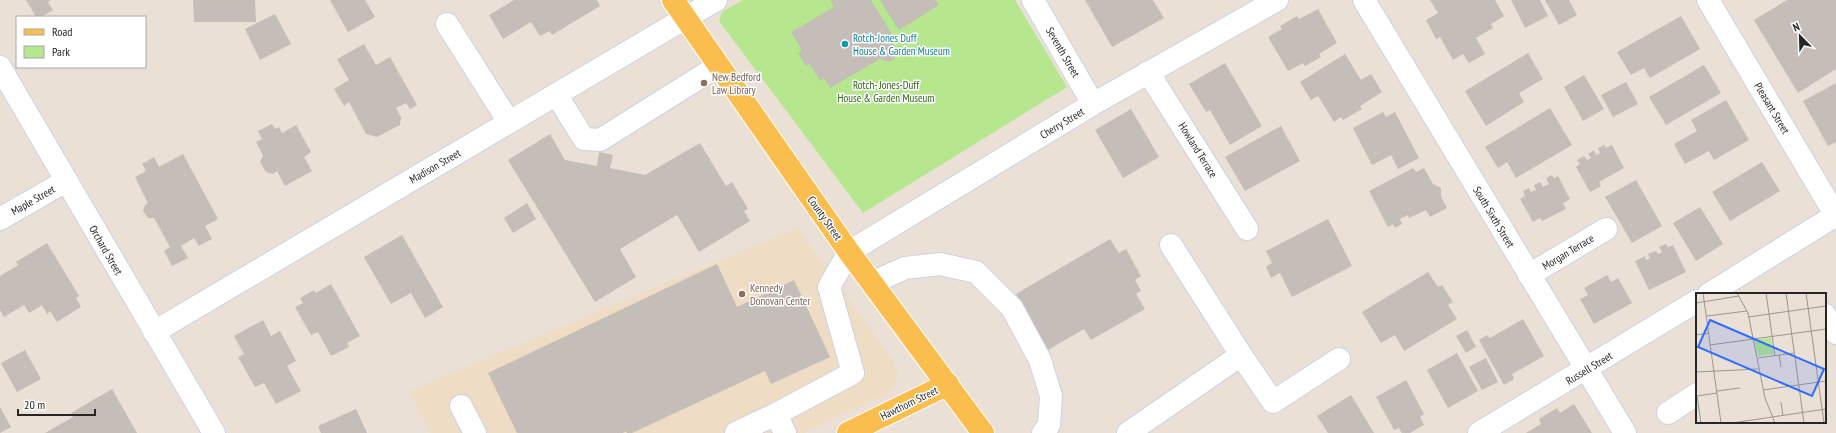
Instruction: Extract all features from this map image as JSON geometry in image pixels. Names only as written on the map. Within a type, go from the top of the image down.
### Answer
[{"type":"main road","name":"County Street","points":[[673,0],[872,283],[983,433]]},
{"type":"main road","name":"Hawthorn Street","points":[[848,433],[948,384]]},
{"type":"street","name":"Madison Street","points":[[154,332],[716,0]]},
{"type":"street","name":"Seventh Street","points":[[1033,0],[1093,104]]},
{"type":"street","name":"Cherry Street","points":[[850,252],[1093,104],[1277,0]]},
{"type":"street","name":"South Sixth Street","points":[[1364,0],[1625,433]]},
{"type":"street","name":"Pleasant Street","points":[[1708,0],[1836,216]]},
{"type":"street","points":[[447,24],[509,122]]},
{"type":"street","points":[[556,94],[584,139],[600,140],[718,66]]},
{"type":"street","name":"Orchard Street","points":[[0,67],[214,433]]},
{"type":"street","name":"Howland Terrace","points":[[1148,72],[1247,229]]},
{"type":"street","name":"Maple Street","points":[[0,219],[66,181]]},
{"type":"street","points":[[1711,293],[1836,216]]},
{"type":"street","name":"Morgan Terrace","points":[[1529,274],[1606,229]]},
{"type":"street","points":[[1171,246],[1273,402],[1339,359]]},
{"type":"street","points":[[736,433],[780,424],[853,373],[829,287],[850,252]]},
{"type":"street","points":[[872,283],[905,268],[940,264],[976,272],[1012,308],[1040,360],[1051,396],[1049,425],[1042,433]]},
{"type":"street","name":"Russell Street","points":[[1480,433],[1586,370],[1696,302]]},
{"type":"street","points":[[1826,317],[1836,334]]},
{"type":"street","points":[[1128,433],[1241,355]]},
{"type":"street","points":[[1668,413],[1696,395]]},
{"type":"street","points":[[461,406],[475,433]]},
{"type":"shaded area","name":"Kennedy Donovan Center","points":[[797,228],[893,360],[898,374],[895,384],[888,393],[804,433],[430,433],[409,391]]},
{"type":"green space","name":"Rotch- Jones-Duff House & Garden Museum","points":[[743,0],[1015,0],[1067,87],[863,213],[719,21],[722,12]]},
{"type":"building","points":[[26,0],[51,0],[48,2],[53,10],[43,16],[35,16]]},
{"type":"building","points":[[193,0],[255,0],[256,22],[194,22]]},
{"type":"building","points":[[330,0],[365,0],[375,17],[348,32]]},
{"type":"building","points":[[514,0],[597,0],[600,6],[552,35],[550,31],[540,36],[531,22],[503,39],[489,15]]},
{"type":"building","name":"Rotch-Jones Duff House & Garden Museum","points":[[830,0],[871,0],[893,36],[890,39],[896,49],[896,55],[894,59],[889,62],[880,59],[830,88],[824,78],[820,81],[810,64],[806,66],[798,53],[802,50],[791,32],[834,7]]},
{"type":"building","points":[[880,0],[935,0],[939,5],[899,30]]},
{"type":"building","points":[[1085,0],[1153,0],[1164,18],[1112,47]]},
{"type":"building","points":[[1430,0],[1495,0],[1504,16],[1491,24],[1493,28],[1476,38],[1485,54],[1469,63],[1463,54],[1453,60],[1440,37],[1436,39],[1426,20],[1438,13]]},
{"type":"building","points":[[1511,0],[1540,0],[1548,16],[1525,28]]},
{"type":"building","points":[[1545,0],[1569,0],[1577,15],[1559,25]]},
{"type":"building","points":[[1787,0],[1836,0],[1836,69],[1798,93],[1754,20]]},
{"type":"building","points":[[1318,9],[1337,43],[1319,54],[1321,57],[1305,66],[1303,63],[1288,71],[1268,37],[1282,29],[1280,26],[1297,16],[1299,19]]},
{"type":"building","points":[[275,14],[291,44],[260,60],[245,29]]},
{"type":"building","points":[[1681,16],[1700,49],[1650,78],[1644,68],[1631,75],[1617,52]]},
{"type":"building","points":[[364,44],[376,65],[390,57],[417,105],[410,109],[406,103],[396,108],[401,117],[400,125],[377,137],[366,134],[349,102],[344,106],[334,89],[349,80],[337,59]]},
{"type":"building","points":[[1528,53],[1543,79],[1519,93],[1524,102],[1486,126],[1465,91]]},
{"type":"building","points":[[1345,54],[1361,80],[1371,74],[1382,92],[1360,106],[1362,109],[1343,120],[1341,117],[1334,122],[1318,96],[1311,100],[1300,82]]},
{"type":"building","points":[[1225,63],[1262,126],[1230,145],[1210,110],[1206,112],[1189,84]]},
{"type":"building","points":[[1704,65],[1721,93],[1666,125],[1649,97]]},
{"type":"building","points":[[1584,75],[1604,109],[1583,121],[1564,87]]},
{"type":"building","points":[[1626,82],[1638,104],[1613,117],[1601,95]]},
{"type":"building","points":[[1836,83],[1836,142],[1828,146],[1803,101]]},
{"type":"building","points":[[1726,100],[1749,140],[1714,160],[1709,151],[1685,164],[1674,144],[1697,131],[1691,120]]},
{"type":"building","points":[[1550,108],[1572,145],[1516,178],[1507,162],[1498,168],[1485,147]]},
{"type":"building","points":[[1131,109],[1159,157],[1123,178],[1095,130]]},
{"type":"building","points":[[1383,112],[1386,117],[1395,112],[1419,158],[1398,169],[1391,155],[1372,165],[1353,128]]},
{"type":"building","points":[[272,124],[275,129],[279,127],[282,133],[296,125],[311,152],[304,157],[312,171],[285,186],[277,171],[273,174],[266,172],[260,162],[263,155],[256,142],[262,139],[258,131]]},
{"type":"building","points":[[1281,126],[1300,161],[1245,191],[1225,157]]},
{"type":"building","points":[[550,134],[565,160],[597,166],[599,152],[613,155],[610,168],[645,175],[700,143],[726,186],[732,182],[748,209],[744,211],[750,221],[699,252],[677,215],[620,249],[636,277],[595,302],[508,160]]},
{"type":"building","points":[[1604,145],[1606,148],[1612,145],[1624,168],[1599,182],[1601,186],[1590,192],[1576,167],[1580,164],[1577,160],[1584,156],[1587,160],[1591,158],[1588,154],[1594,150],[1596,155],[1600,153],[1598,148]]},
{"type":"building","points":[[183,154],[218,219],[205,226],[212,239],[199,246],[194,238],[181,246],[188,258],[172,266],[164,251],[170,247],[154,218],[148,218],[143,211],[145,205],[148,203],[135,177],[146,171],[142,164],[154,157],[159,167]]},
{"type":"building","points":[[1762,162],[1780,191],[1730,221],[1712,192]]},
{"type":"building","points":[[1413,168],[1416,172],[1424,168],[1433,184],[1441,188],[1441,197],[1447,208],[1430,217],[1426,210],[1409,218],[1408,215],[1400,219],[1402,224],[1395,228],[1393,224],[1388,227],[1369,191]]},
{"type":"building","points":[[1552,175],[1554,178],[1558,176],[1570,199],[1563,203],[1566,209],[1542,221],[1540,218],[1533,222],[1520,199],[1525,196],[1523,191],[1529,188],[1531,192],[1536,190],[1534,185],[1540,182],[1543,187],[1549,184],[1546,178]]},
{"type":"building","points":[[1636,180],[1662,226],[1632,243],[1605,197]]},
{"type":"building","points":[[527,203],[536,219],[513,233],[504,218]]},
{"type":"building","points":[[1700,207],[1723,244],[1696,261],[1673,223]]},
{"type":"building","points":[[1328,219],[1352,266],[1292,297],[1280,273],[1271,278],[1266,267],[1272,263],[1266,251]]},
{"type":"building","points":[[402,235],[443,307],[425,318],[411,293],[391,304],[364,257]]},
{"type":"building","points":[[1110,239],[1119,253],[1126,249],[1141,276],[1135,280],[1141,291],[1136,294],[1145,309],[1091,340],[1084,329],[1048,350],[1016,294]]},
{"type":"building","points":[[47,243],[79,296],[76,298],[81,307],[57,322],[50,311],[47,314],[42,305],[29,313],[24,305],[4,317],[0,310],[0,276],[18,265],[16,262]]},
{"type":"building","points":[[1666,244],[1668,247],[1673,245],[1686,272],[1649,290],[1635,261],[1645,256],[1646,260],[1650,258],[1648,254],[1656,251],[1658,254],[1662,252],[1659,247]]},
{"type":"building","points":[[717,264],[737,307],[794,280],[830,357],[771,384],[765,371],[632,433],[627,433],[626,431],[623,433],[517,433],[488,373]]},
{"type":"building","points":[[1428,272],[1438,287],[1442,285],[1453,302],[1448,305],[1457,319],[1404,351],[1395,335],[1381,343],[1362,312]]},
{"type":"building","points":[[1607,275],[1611,282],[1618,278],[1632,303],[1594,324],[1580,299],[1588,295],[1584,288]]},
{"type":"building","points":[[331,284],[360,336],[347,343],[349,347],[331,356],[318,332],[311,335],[295,307],[303,303],[300,298],[314,290],[316,293]]},
{"type":"building","points":[[1523,319],[1544,356],[1512,374],[1514,379],[1504,385],[1479,340],[1487,335],[1490,338]]},
{"type":"building","points":[[263,320],[271,336],[280,331],[296,361],[287,366],[301,391],[276,404],[264,383],[255,387],[238,357],[244,354],[234,336]]},
{"type":"building","points":[[1467,330],[1476,347],[1466,353],[1456,336]]},
{"type":"building","points":[[25,350],[41,379],[17,392],[1,363]]},
{"type":"building","points":[[1457,353],[1478,391],[1448,408],[1427,370]]},
{"type":"building","points":[[1486,358],[1498,382],[1482,390],[1469,367]]},
{"type":"building","points":[[1406,380],[1424,414],[1420,417],[1424,425],[1410,433],[1402,433],[1399,428],[1394,430],[1376,397]]},
{"type":"building","points":[[112,389],[137,433],[45,433],[73,417],[71,413]]},
{"type":"building","points":[[1351,395],[1374,433],[1328,433],[1317,416]]},
{"type":"building","points":[[1574,404],[1592,433],[1526,433],[1541,424],[1539,419],[1557,408],[1560,413]]},
{"type":"building","points":[[0,407],[11,427],[0,433]]},
{"type":"building","points":[[356,409],[367,433],[321,433],[318,426]]},
{"type":"place","name":"Rotch-Jones Duff House & Garden Museum","points":[[845,44]]},
{"type":"place","name":"New Bedford Law Library","points":[[704,83]]},
{"type":"place","name":"Kennedy Donovan Center","points":[[742,294]]}]
